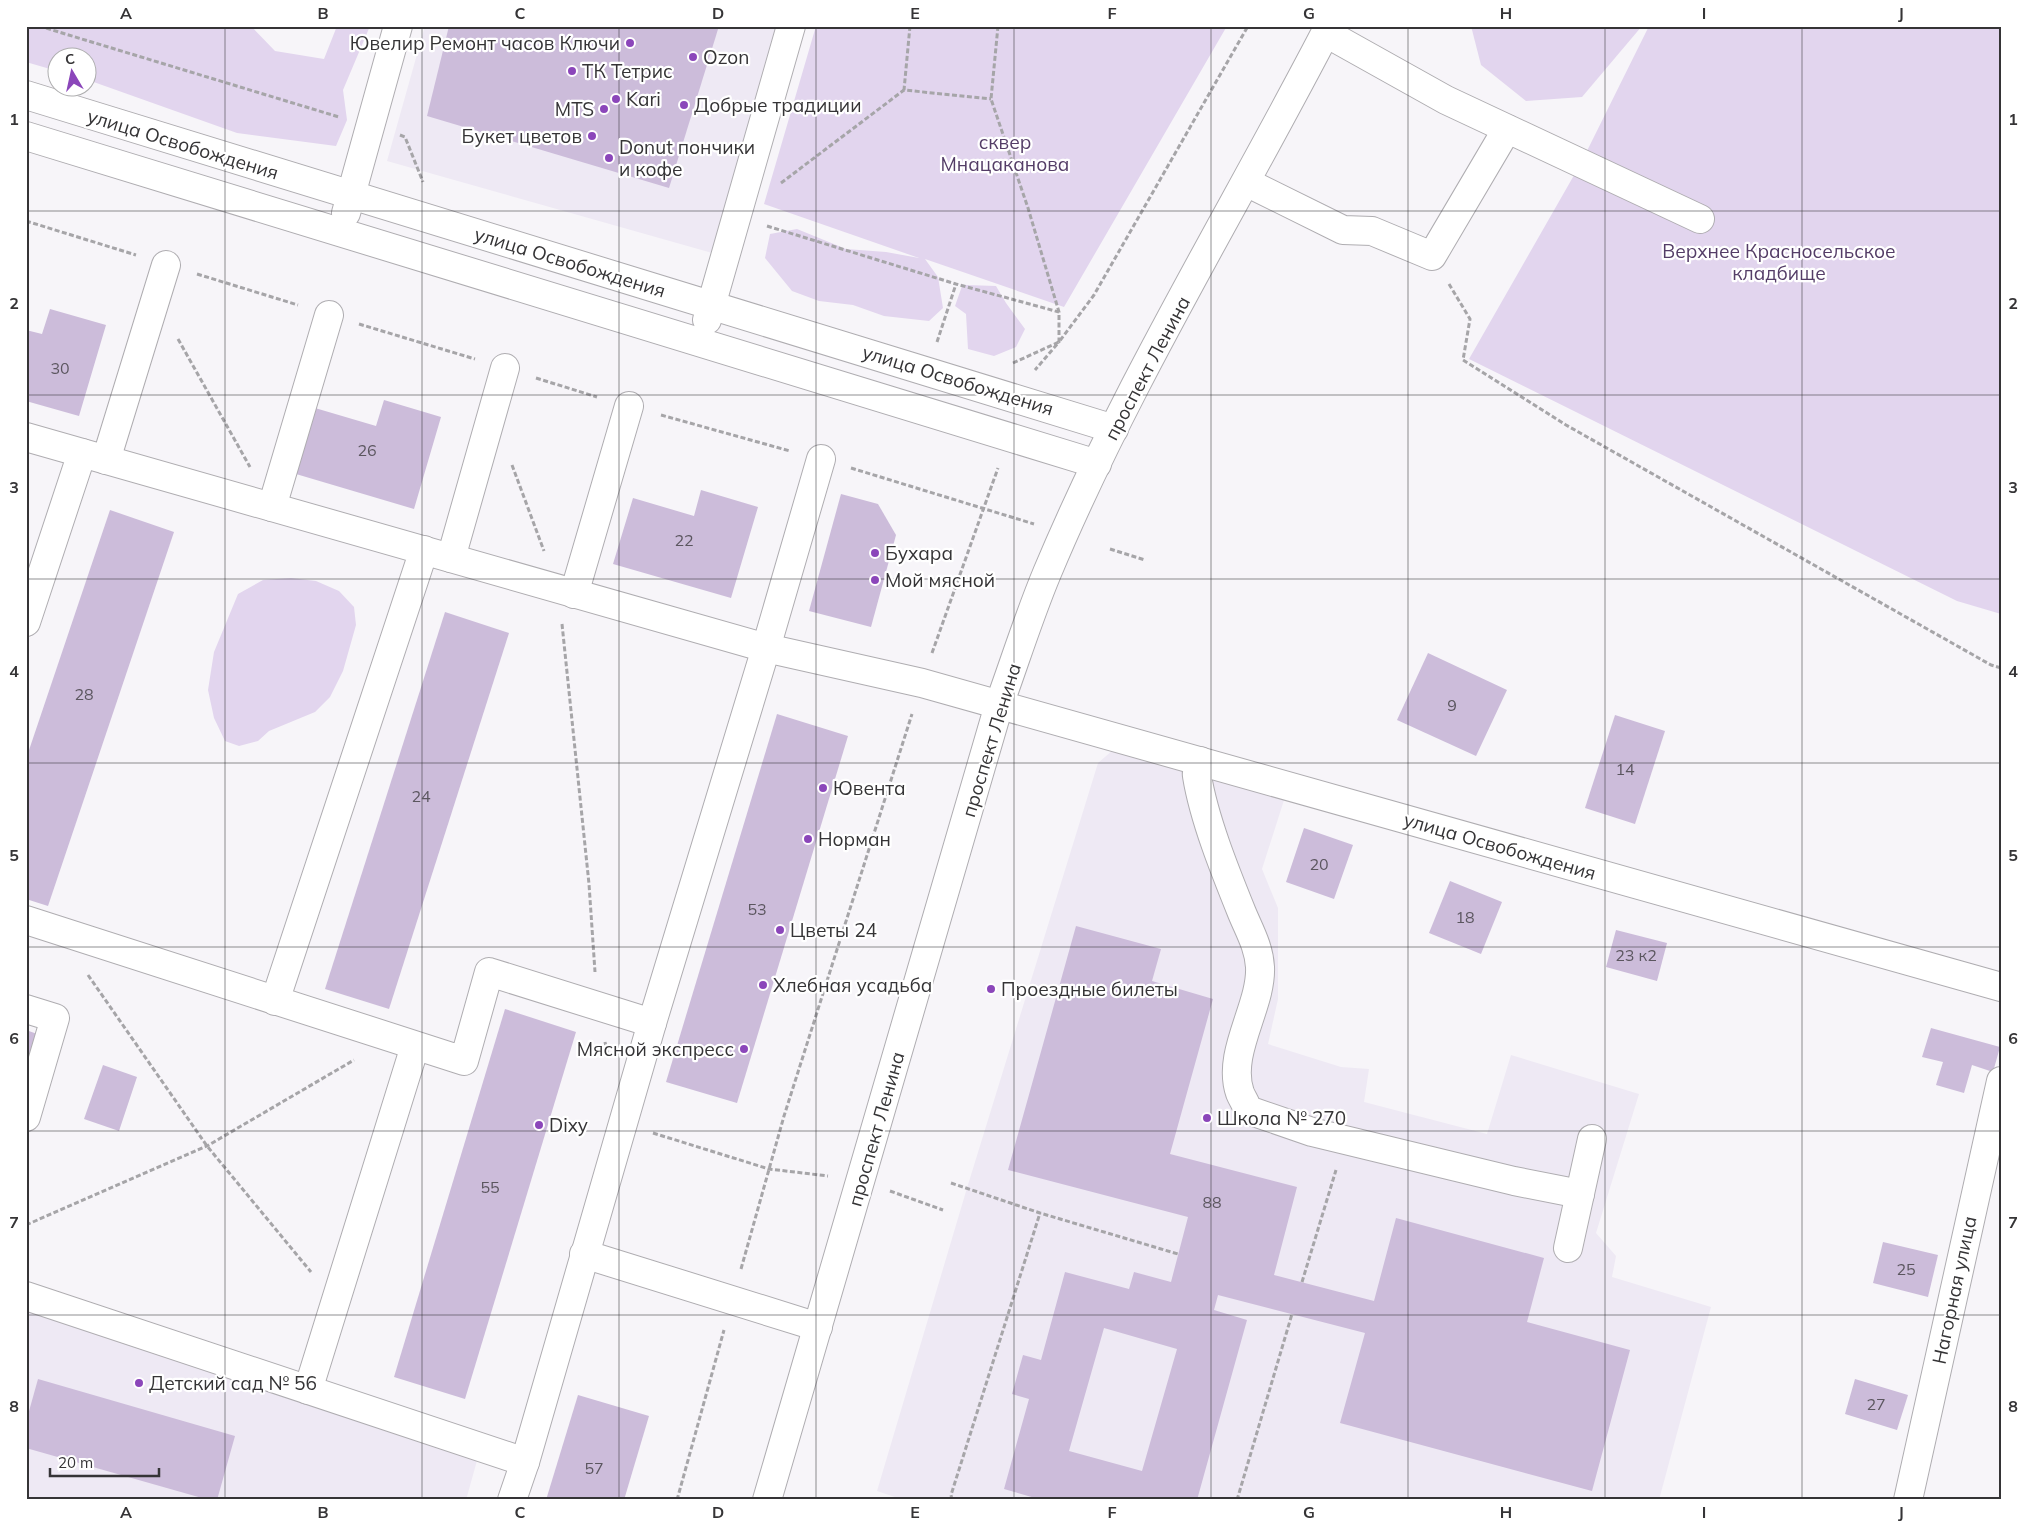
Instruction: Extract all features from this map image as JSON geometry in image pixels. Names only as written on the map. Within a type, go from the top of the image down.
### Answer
[{"type":"street","points":[[341,232],[398,26]]},
{"type":"street","points":[[700,341],[791,26]]},
{"type":"street","points":[[1328,30],[1446,100],[1700,219]]},
{"type":"street","name":"проспект Ленина","points":[[767,1500],[999,705],[1047,574],[1114,429],[1328,30]]},
{"type":"street","name":"улица Освобождения","points":[[26,96],[580,266],[712,304],[1114,429]]},
{"type":"street","points":[[1246,182],[1343,230],[1372,231],[1432,256],[1507,129]]},
{"type":"street","name":"улица Освобождения","points":[[26,136],[1098,464]]},
{"type":"street","points":[[26,622],[156,299],[166,265]]},
{"type":"street","points":[[272,507],[329,314]]},
{"type":"street","points":[[451,558],[505,368]]},
{"type":"street","points":[[568,605],[629,406]]},
{"type":"street","name":"улица Освобождения","points":[[26,437],[451,558],[568,605],[922,683],[2001,987]]},
{"type":"street","points":[[512,1500],[525,1462],[652,1023],[821,460]]},
{"type":"street","points":[[275,1001],[424,550]]},
{"type":"street","points":[[1200,761],[1197,774],[1207,813],[1218,848],[1255,941],[1260,966],[1258,990],[1244,1032],[1237,1069],[1239,1092],[1248,1110],[1312,1132],[1514,1181],[1580,1194]]},
{"type":"street","points":[[26,920],[464,1061],[489,972],[652,1023]]},
{"type":"street","points":[[26,1009],[55,1018],[26,1117]]},
{"type":"street","points":[[308,1390],[336,1301],[403,1042]]},
{"type":"street","name":"Нагорная улица","points":[[1908,1500],[2001,1080]]},
{"type":"street","points":[[1568,1248],[1592,1139]]},
{"type":"street","points":[[584,1254],[818,1327]]},
{"type":"street","points":[[26,1296],[525,1462]]},
{"type":"path","points":[[39,26],[405,136],[426,191]]},
{"type":"path","points":[[904,90],[910,26]]},
{"type":"path","points":[[998,26],[991,99],[1060,312],[1059,342]]},
{"type":"path","points":[[1032,375],[1094,295],[1248,26]]},
{"type":"path","points":[[737,217],[904,90],[991,99]]},
{"type":"path","points":[[737,217],[956,284],[1060,312]]},
{"type":"path","points":[[127,252],[156,299],[272,507]]},
{"type":"path","points":[[1432,256],[1470,319],[1463,360],[1566,425],[1991,665],[2001,668]]},
{"type":"path","points":[[937,342],[956,284]]},
{"type":"path","points":[[928,339],[946,345]]},
{"type":"path","points":[[1009,364],[1059,342]]},
{"type":"path","points":[[474,359],[492,413]]},
{"type":"path","points":[[510,460],[545,553]]},
{"type":"path","points":[[677,1500],[784,1116],[922,683],[1000,463]]},
{"type":"path","points":[[984,509],[1039,526]]},
{"type":"path","points":[[1110,549],[1145,560]]},
{"type":"path","points":[[568,605],[595,978]]},
{"type":"path","points":[[57,930],[207,1146],[336,1301]]},
{"type":"path","points":[[26,1225],[207,1146],[403,1042]]},
{"type":"path","points":[[1302,1282],[1345,1140]]},
{"type":"path","points":[[951,1183],[1040,1213],[1178,1254]]},
{"type":"path","points":[[952,1500],[951,1495],[1040,1213]]},
{"type":"path","points":[[1237,1500],[1292,1314]]},
{"type":"shaded area","points":[[425,26],[804,26],[737,260],[387,161]]},
{"type":"shaded area","name":"Школа № 270","points":[[1113,750],[1285,797],[1262,869],[1278,908],[1278,999],[1268,1044],[1341,1067],[1369,1069],[1364,1102],[1487,1134],[1511,1055],[1639,1094],[1596,1233],[1616,1256],[1612,1277],[1711,1307],[1659,1500],[904,1500],[877,1491],[967,1188],[1098,763]]},
{"type":"shaded area","name":"Детский сад № 56","points":[[26,1308],[478,1457],[466,1500],[26,1500]]},
{"type":"green space","points":[[26,26],[251,26],[275,51],[324,59],[337,26],[370,26],[343,90],[347,120],[336,146],[237,133],[98,84],[98,48],[48,48],[48,68],[26,62]]},
{"type":"green space","name":"сквер Мнацаканова","points":[[816,26],[1227,26],[1064,307],[925,259],[938,277],[943,308],[929,321],[884,316],[853,305],[819,301],[792,291],[765,258],[770,234],[797,229],[846,249],[886,252],[919,258],[764,204]]},
{"type":"green space","points":[[1471,26],[1642,26],[1582,97],[1526,101],[1481,65]]},
{"type":"green space","name":"Верхнее Красносельское кладбище","points":[[1649,26],[2001,26],[2001,614],[1957,601],[1469,359],[1581,163]]},
{"type":"green space","points":[[962,286],[996,286],[1025,329],[1016,347],[994,356],[968,349],[966,314],[955,306]]},
{"type":"green space","points":[[291,578],[316,581],[339,591],[354,607],[356,625],[343,671],[330,697],[315,712],[269,731],[258,741],[239,746],[225,741],[214,718],[208,690],[214,652],[238,594],[263,580]]},
{"type":"building","name":"ТК Тетрис","points":[[449,26],[719,26],[669,188],[427,116]]},
{"type":"building","points":[[50,309],[106,325],[79,416],[26,401],[26,330],[42,334]]},
{"type":"building","points":[[384,400],[441,417],[414,509],[296,474],[315,408],[376,426]]},
{"type":"building","points":[[701,490],[758,507],[731,598],[613,564],[633,498],[694,516]]},
{"type":"building","points":[[841,494],[878,504],[896,535],[871,627],[809,611]]},
{"type":"building","points":[[110,510],[174,532],[48,906],[26,899],[26,759]]},
{"type":"building","points":[[445,612],[509,633],[389,1009],[325,989]]},
{"type":"building","points":[[1428,653],[1507,690],[1476,756],[1397,720]]},
{"type":"building","points":[[777,714],[848,736],[737,1103],[666,1082]]},
{"type":"building","points":[[1615,715],[1665,731],[1635,824],[1585,808]]},
{"type":"building","points":[[1304,828],[1353,845],[1334,899],[1286,882]]},
{"type":"building","points":[[1450,881],[1502,902],[1481,954],[1429,933]]},
{"type":"building","points":[[1076,926],[1161,949],[1152,981],[1213,999],[1170,1154],[1297,1187],[1274,1275],[1374,1301],[1396,1218],[1544,1258],[1527,1322],[1630,1350],[1592,1491],[1340,1423],[1365,1333],[1218,1295],[1214,1310],[1247,1320],[1197,1500],[1042,1500],[1004,1489],[1029,1399],[1012,1394],[1023,1355],[1041,1360],[1065,1272],[1129,1289],[1134,1272],[1171,1282],[1188,1217],[1008,1170]],"holes":[[[1104,1328],[1177,1349],[1142,1471],[1069,1451]]]},
{"type":"building","points":[[1616,930],[1667,943],[1657,981],[1606,967]]},
{"type":"building","points":[[505,1009],[576,1032],[465,1399],[394,1377]]},
{"type":"building","points":[[1931,1028],[2000,1047],[1993,1072],[1972,1065],[1964,1093],[1936,1085],[1943,1062],[1922,1057]]},
{"type":"building","points":[[26,1030],[40,1035],[26,1074]]},
{"type":"building","points":[[103,1065],[137,1077],[119,1131],[84,1119]]},
{"type":"building","points":[[1883,1242],[1938,1255],[1928,1297],[1873,1283]]},
{"type":"building","points":[[38,1379],[235,1436],[217,1500],[209,1500],[26,1448],[26,1422]]},
{"type":"building","points":[[1855,1379],[1908,1395],[1897,1430],[1845,1414]]},
{"type":"building","points":[[578,1395],[649,1416],[624,1500],[546,1500]]},
{"type":"place","name":"Ювелир Ремонт часов Ключи","points":[[630,43]]},
{"type":"place","name":"Ozon","points":[[693,57]]},
{"type":"place","name":"ТК Тетрис","points":[[572,71]]},
{"type":"place","name":"Kari","points":[[616,99]]},
{"type":"place","name":"Добрые традиции","points":[[684,105]]},
{"type":"place","name":"MTS","points":[[604,109]]},
{"type":"place","name":"Букет цветов","points":[[592,136]]},
{"type":"place","name":"Donut пончики и кофе","points":[[609,158]]},
{"type":"place","name":"Бухара","points":[[875,553]]},
{"type":"place","name":"Мой мясной","points":[[875,580]]},
{"type":"place","name":"Ювента","points":[[823,788]]},
{"type":"place","name":"Норман","points":[[808,839]]},
{"type":"place","name":"Цветы 24","points":[[780,930]]},
{"type":"place","name":"Хлебная усадьба","points":[[763,985]]},
{"type":"place","name":"Проездные билеты","points":[[991,989]]},
{"type":"place","name":"Мясной экспресс","points":[[744,1049]]},
{"type":"place","name":"Школа № 270","points":[[1207,1118]]},
{"type":"place","name":"Dixy","points":[[539,1125]]},
{"type":"place","name":"Детский сад № 56","points":[[139,1383]]}]
